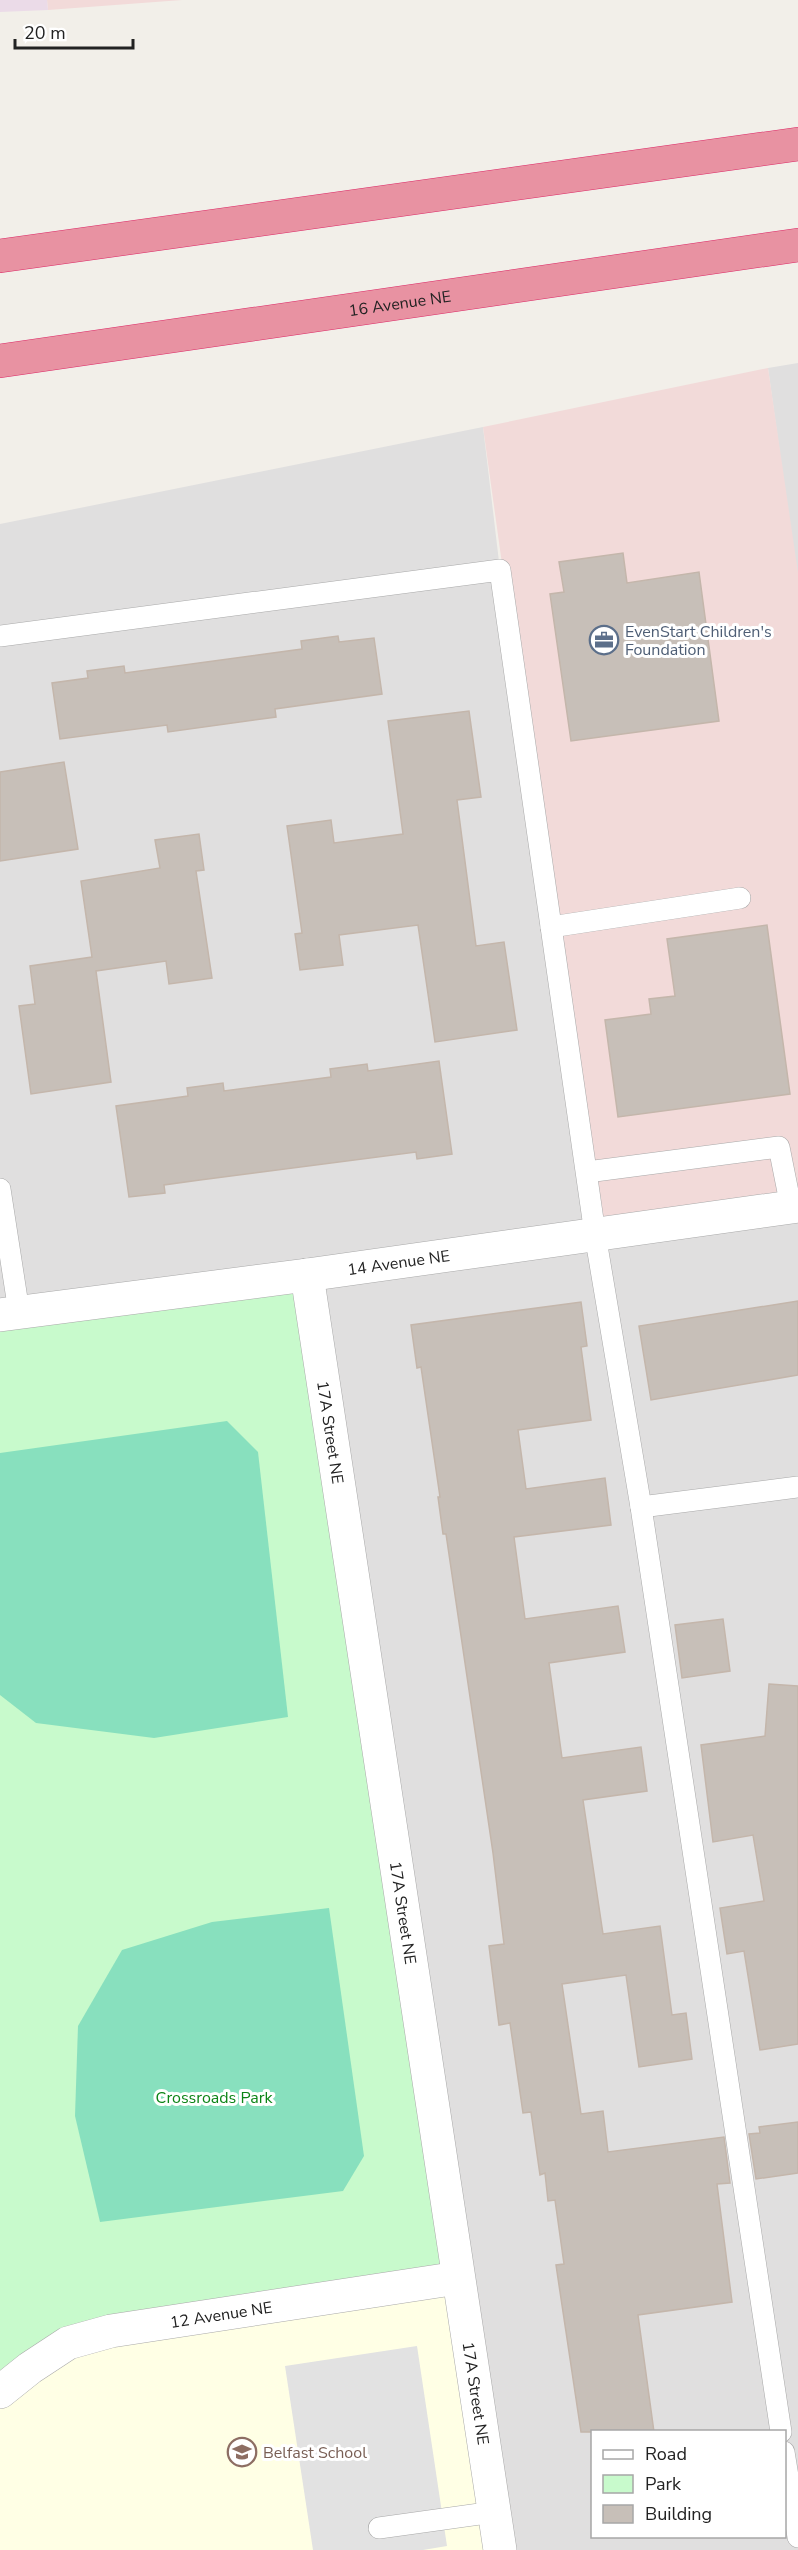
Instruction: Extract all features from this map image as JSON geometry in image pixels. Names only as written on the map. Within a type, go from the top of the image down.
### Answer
[{"type":"highway","points":[[0,256],[798,144]]},
{"type":"highway","name":"16 Avenue NE","points":[[0,361],[798,245]]},
{"type":"street","name":"14 Avenue NE","points":[[9,1314],[308,1275],[795,1206]]},
{"type":"street","name":"17A Street NE","points":[[308,1275],[500,2550]]},
{"type":"street","name":"12 Avenue NE","points":[[0,2392],[30,2368],[68,2343],[111,2331],[458,2278]]},
{"type":"lane","points":[[0,636],[500,570],[595,1234],[641,1507],[781,2430]]},
{"type":"lane","points":[[551,927],[740,898]]},
{"type":"lane","points":[[587,1172],[779,1147],[795,1206]]},
{"type":"lane","points":[[0,1189],[9,1314]]},
{"type":"lane","points":[[641,1507],[798,1487]]},
{"type":"lane","points":[[786,2464],[798,2537]]},
{"type":"lane","points":[[379,2528],[494,2512]]},
{"type":"shaded area","points":[[0,0],[47,0],[48,10],[0,12]]},
{"type":"shaded area","points":[[47,0],[182,0],[48,10]]},
{"type":"shaded area","points":[[798,363],[798,583],[768,368]]},
{"type":"shaded area","points":[[768,368],[798,573],[798,1206],[595,1234],[483,427]]},
{"type":"shaded area","points":[[483,427],[500,570],[798,1206],[798,2550],[0,2550],[0,524]]},
{"type":"shaded area","name":"Belfast School","points":[[458,2278],[500,2550],[0,2550],[0,2392],[68,2343]]},
{"type":"shaded area","points":[[417,2346],[447,2546],[423,2550],[313,2550],[285,2366]]},
{"type":"green space","name":"Crossroads Park","points":[[307,1275],[458,2278],[111,2331],[0,2392],[0,1315]]},
{"type":"green space","points":[[227,1421],[258,1452],[288,1717],[154,1738],[36,1723],[0,1695],[0,1453]]},
{"type":"green space","points":[[329,1908],[364,2156],[343,2191],[100,2222],[75,2116],[78,2026],[122,1950],[212,1922]]},
{"type":"building","points":[[623,553],[627,583],[699,572],[719,721],[571,741],[550,594],[564,592],[559,562]]},
{"type":"building","points":[[338,636],[339,642],[374,638],[382,694],[275,709],[276,717],[168,732],[167,725],[60,739],[52,683],[88,678],[87,671],[124,666],[125,673],[302,649],[301,641]]},
{"type":"building","points":[[469,711],[481,797],[457,800],[476,946],[504,942],[517,1030],[435,1042],[418,925],[339,935],[343,965],[300,970],[295,934],[302,933],[287,826],[331,820],[334,843],[403,834],[388,721]]},
{"type":"building","points":[[64,762],[78,849],[0,861],[0,772]]},
{"type":"building","points":[[199,834],[204,870],[196,871],[212,978],[169,984],[166,961],[96,971],[111,1082],[31,1094],[19,1006],[35,1004],[30,966],[92,957],[81,881],[160,868],[155,840]]},
{"type":"building","points":[[767,925],[790,1094],[618,1117],[605,1020],[651,1014],[649,999],[675,996],[667,939]]},
{"type":"building","points":[[439,1061],[452,1154],[417,1159],[416,1152],[200,1180],[164,1185],[165,1193],[129,1197],[116,1106],[188,1096],[187,1088],[223,1083],[224,1091],[331,1077],[330,1069],[367,1064],[368,1071]]},
{"type":"building","points":[[798,1301],[798,1375],[651,1400],[639,1326]]},
{"type":"building","points":[[581,1302],[587,1346],[581,1347],[591,1420],[518,1430],[526,1489],[605,1478],[611,1525],[514,1537],[525,1619],[618,1606],[625,1652],[549,1663],[562,1758],[641,1747],[647,1791],[583,1800],[603,1934],[660,1926],[672,2015],[686,2013],[692,2059],[639,2067],[626,1975],[562,1984],[581,2114],[603,2111],[608,2152],[724,2137],[730,2183],[717,2184],[732,2302],[638,2315],[654,2430],[581,2432],[556,2265],[564,2264],[555,2200],[548,2201],[545,2173],[540,2175],[531,2112],[523,2113],[510,2023],[499,2025],[489,1946],[504,1944],[493,1853],[446,1534],[443,1534],[438,1497],[440,1497],[421,1367],[417,1368],[411,1325]]},
{"type":"building","points":[[723,1619],[730,1671],[682,1678],[675,1625]]},
{"type":"building","points":[[769,1684],[798,1686],[798,2044],[760,2050],[744,1951],[727,1954],[720,1908],[764,1901],[753,1835],[713,1842],[701,1745],[765,1736]]},
{"type":"building","points":[[798,2122],[798,2173],[756,2179],[749,2134],[760,2133],[759,2127]]},
{"type":"place","name":"EvenStart Children's Foundation","points":[[604,640]]},
{"type":"place","name":"Belfast School","points":[[242,2452]]}]
